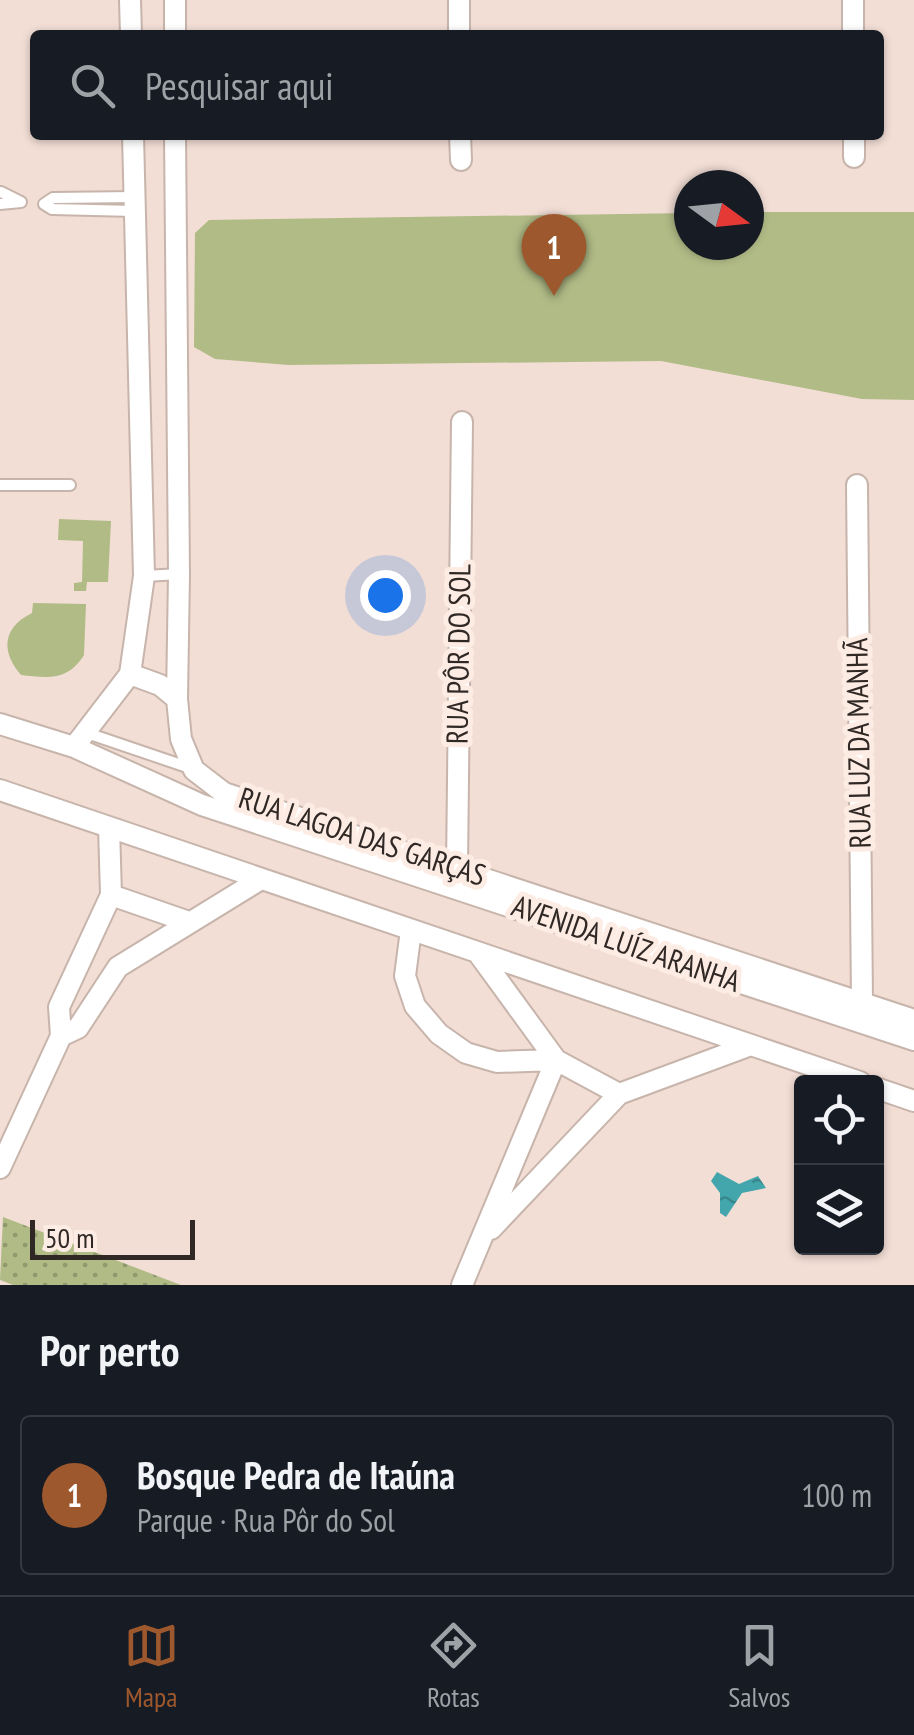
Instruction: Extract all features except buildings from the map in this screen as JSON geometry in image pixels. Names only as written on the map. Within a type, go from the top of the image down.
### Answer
[{"type":"street","points":[[130,0],[131,30]]},
{"type":"street","points":[[175,30],[176,0]]},
{"type":"street","points":[[459,0],[459,30]]},
{"type":"street","points":[[853,0],[853,30]]},
{"type":"street","points":[[80,740],[130,674],[144,576],[133,140]]},
{"type":"street","points":[[174,140],[180,574],[177,700],[181,739],[194,770]]},
{"type":"street","points":[[460,140],[461,160]]},
{"type":"street","points":[[854,140],[854,157]]},
{"type":"street","name":"RUA PÔR DO SOL","points":[[455,877],[462,422]]},
{"type":"street","name":"RUA LUZ DA MANHÃ","points":[[857,485],[862,1001]]},
{"type":"street","points":[[130,674],[160,685],[177,700]]},
{"type":"street","name":"AVENIDA LUÍZ ARANHA","points":[[0,724],[80,740],[202,805],[455,877],[914,1040]]},
{"type":"street","name":"RUA LAGOA DAS GARÇAS","points":[[194,770],[224,792],[455,877],[914,1020]]},
{"type":"street","name":"AVENIDA LUÍZ ARANHA","points":[[0,790],[839,1075]]},
{"type":"street","points":[[0,1168],[61,1036],[59,1007],[111,895],[109,827]]},
{"type":"street","points":[[61,1036],[78,1028],[118,967],[261,879]]},
{"type":"street","points":[[111,895],[189,922]]},
{"type":"street","points":[[411,930],[405,976],[415,1006],[439,1034],[466,1053],[497,1062],[556,1060]]},
{"type":"street","points":[[478,953],[556,1060],[619,1094]]},
{"type":"street","points":[[482,1237],[619,1094],[751,1045]]},
{"type":"street","points":[[462,1285],[556,1060]]},
{"type":"street","points":[[884,1091],[914,1101]]},
{"type":"lane","points":[[0,178],[0,192],[21,202]]},
{"type":"lane","points":[[0,204],[44,204],[53,198],[134,204]]},
{"type":"lane","points":[[0,486],[70,485]]},
{"type":"lane","points":[[144,576],[180,574]]},
{"type":"lane","points":[[80,740],[194,770]]},
{"type":"green space","points":[[764,212],[914,212],[914,400],[862,399],[661,361],[289,365],[215,359],[194,347],[195,233],[209,220],[674,213],[674,260],[764,260]]},
{"type":"green space","points":[[59,519],[111,521],[108,582],[87,582],[86,591],[74,591],[74,583],[82,582],[83,541],[58,540]]},
{"type":"green space","points":[[33,603],[86,604],[84,655],[64,674],[21,675],[10,657],[10,632],[32,613]]},
{"type":"green space","points":[[3,1217],[181,1285],[13,1285],[0,1280]]},
{"type":"water","points":[[717,1172],[739,1184],[758,1176],[766,1188],[742,1193],[726,1217],[720,1213],[720,1193],[711,1181]]},
{"type":"place","name":"Bosque Pedra de Itaúna","points":[[554,296]]}]
